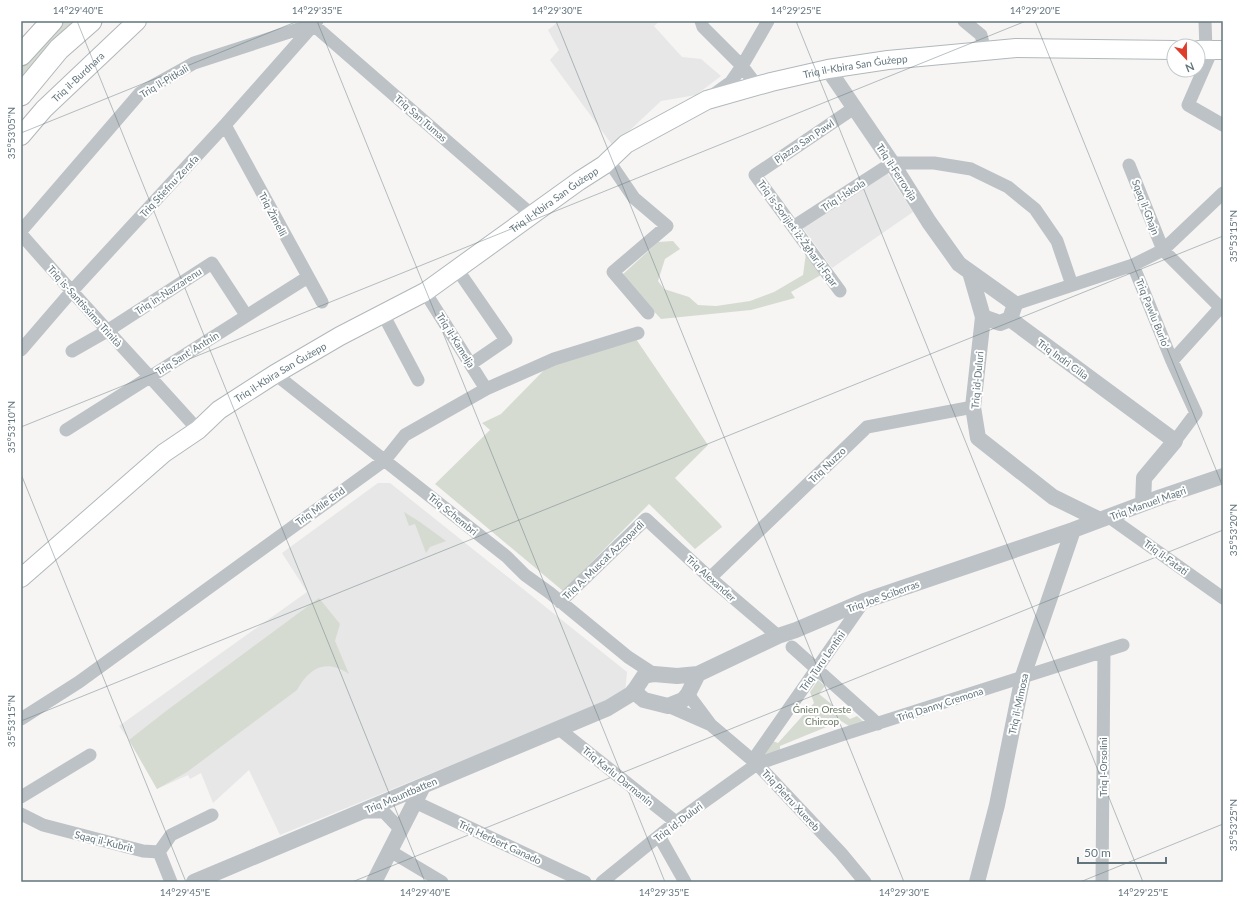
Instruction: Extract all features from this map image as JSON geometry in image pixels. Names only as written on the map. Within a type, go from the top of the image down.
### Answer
[{"type":"highway","points":[[21,55],[52,21]]},
{"type":"highway","points":[[21,95],[59,49],[92,21]]},
{"type":"main road","name":"Triq il-Burdnara","points":[[21,136],[44,109],[137,21]]},
{"type":"main road","name":"Triq il-Kbira San Ġużepp","points":[[21,578],[164,453],[198,430],[219,410],[275,374],[340,336],[425,292],[608,160],[626,144],[707,100],[828,69],[888,60],[1016,48],[1166,50]]},
{"type":"street","points":[[700,21],[703,27],[742,66],[757,86]]},
{"type":"street","points":[[707,100],[731,82],[768,21]]},
{"type":"street","points":[[964,21],[981,35],[985,51]]},
{"type":"street","points":[[1205,21],[1210,50],[1188,105],[1223,125]]},
{"type":"street","name":"Triq Stiefnu Zerafa","points":[[21,350],[71,292],[226,125],[316,22]]},
{"type":"street","name":"Triq San Tumas","points":[[316,22],[532,215]]},
{"type":"street","name":"Triq il-Pitkali","points":[[21,233],[140,93],[194,63],[316,22]]},
{"type":"street","name":"Triq il-Ferrovija","points":[[828,69],[929,222],[959,264],[970,272]]},
{"type":"street","name":"Pjazza San Pawl","points":[[755,175],[854,108]]},
{"type":"street","name":"Triq Żimelli","points":[[226,125],[322,302]]},
{"type":"street","points":[[608,160],[634,198],[667,226],[613,272],[648,313]]},
{"type":"street","points":[[892,164],[934,163],[971,169],[1008,187],[1035,209],[1057,241],[1072,285]]},
{"type":"street","name":"Triq l-Iskola","points":[[793,227],[892,164]]},
{"type":"street","name":"Sqaq il-Għajn","points":[[1129,165],[1163,250]]},
{"type":"street","name":"Triq is-Sorijiet iż-Żgħar il-Fqar","points":[[755,175],[840,291]]},
{"type":"street","points":[[1015,304],[1133,265],[1163,250],[1223,193]]},
{"type":"street","name":"Triq is-Santissima Trinità","points":[[21,233],[71,292],[150,376],[198,430]]},
{"type":"street","points":[[1163,250],[1222,309],[1172,361]]},
{"type":"street","name":"Triq in-Nazzarenu","points":[[72,351],[107,331],[212,263],[246,315]]},
{"type":"street","name":"Triq Pawlu Burlo'","points":[[1133,265],[1172,361],[1196,413],[1175,440]]},
{"type":"street","points":[[457,269],[506,340],[471,364]]},
{"type":"street","points":[[970,272],[1015,304]]},
{"type":"street","name":"Triq id-Duluri","points":[[970,272],[982,317],[973,407],[978,438],[1054,497],[1105,518]]},
{"type":"street","name":"Triq Sant' Antnin","points":[[66,430],[308,276]]},
{"type":"street","name":"Triq il-Kamelja","points":[[425,292],[486,389]]},
{"type":"street","points":[[982,317],[1000,323],[1010,319],[1015,304]]},
{"type":"street","points":[[384,314],[418,380]]},
{"type":"street","name":"Triq Indrì Cilia","points":[[1010,319],[1175,440]]},
{"type":"street","name":"Triq Mile End","points":[[21,719],[80,682],[385,460],[405,435],[486,389],[554,359],[638,333]]},
{"type":"street","name":"Triq Schembri","points":[[275,374],[507,557],[525,575],[628,657],[654,674]]},
{"type":"street","name":"Triq Nuzzo","points":[[710,578],[867,427],[973,407]]},
{"type":"street","points":[[1143,504],[1144,478],[1175,440]]},
{"type":"street","name":"Triq Manuel Magri","points":[[1073,530],[1223,476]]},
{"type":"street","name":"Triq il-Fatati","points":[[1105,518],[1223,598]]},
{"type":"street","name":"Triq Alexander","points":[[646,519],[710,578],[778,636]]},
{"type":"street","name":"Triq A. Muscat Azzopardi","points":[[560,602],[646,519]]},
{"type":"street","name":"Triq Joe Sciberras","points":[[654,674],[676,676],[698,674],[778,636],[864,602],[1073,530]]},
{"type":"street","name":"Triq il-Mimosa","points":[[977,882],[997,805],[1023,676],[1073,530]]},
{"type":"street","name":"Triq Turu Lentini","points":[[755,762],[816,669],[864,602]]},
{"type":"street","name":"Triq Danny Cremona","points":[[755,762],[1123,645]]},
{"type":"street","points":[[792,647],[878,724]]},
{"type":"street","name":"Triq l-Orsolini","points":[[1102,882],[1104,651]]},
{"type":"street","name":"Triq Schembri","points":[[628,657],[640,690]]},
{"type":"street","points":[[654,674],[644,676],[640,690],[668,706],[682,700],[688,694],[698,674]]},
{"type":"street","points":[[676,676],[684,681],[688,694]]},
{"type":"street","name":"Triq Mountbatten","points":[[194,882],[608,708],[640,690]]},
{"type":"street","name":"Triq Pietru Xuereb","points":[[688,694],[711,724],[755,762],[841,853],[865,882]]},
{"type":"street","name":"Triq Pietru Xuereb","points":[[668,706],[711,724]]},
{"type":"street","name":"Triq Karlu Darmanin","points":[[559,729],[676,822]]},
{"type":"street","points":[[21,797],[90,755]]},
{"type":"street","name":"Triq id-Duluri","points":[[602,882],[676,822],[755,762]]},
{"type":"street","points":[[374,882],[423,786]]},
{"type":"street","name":"Triq Herbert Ganado","points":[[415,802],[585,882]]},
{"type":"street","points":[[361,812],[384,812],[400,830]]},
{"type":"street","name":"Sqaq il-Kubrit","points":[[21,814],[43,825],[143,851],[159,852]]},
{"type":"street","points":[[171,882],[159,852],[171,835],[212,815]]},
{"type":"street","points":[[659,836],[685,882]]},
{"type":"street","points":[[390,851],[442,882]]},
{"type":"shaded area","points":[[559,21],[660,21],[654,26],[682,57],[701,59],[721,76],[696,95],[661,101],[613,146],[550,60],[559,50],[548,30]]},
{"type":"shaded area","points":[[886,171],[913,212],[832,268],[803,228]]},
{"type":"shaded area","points":[[378,483],[390,483],[627,672],[625,694],[280,835],[249,770],[213,803],[201,773],[190,779],[188,775],[157,789],[129,740],[119,726],[307,592],[282,553]]},
{"type":"green space","points":[[62,21],[76,21],[21,80],[21,66]]},
{"type":"green space","points":[[673,241],[680,249],[665,259],[658,281],[664,289],[689,297],[698,305],[716,306],[750,301],[774,292],[803,275],[806,253],[821,275],[791,292],[795,298],[751,310],[661,319],[621,276],[658,242]]},
{"type":"green space","points":[[636,339],[708,445],[675,478],[722,527],[695,549],[649,504],[563,591],[435,484],[490,430],[482,423],[501,414],[549,365]]},
{"type":"green space","points":[[404,512],[446,541],[430,547],[426,553],[415,524],[409,526]]},
{"type":"green space","points":[[319,598],[340,624],[335,641],[349,674],[341,669],[326,666],[313,671],[307,676],[297,690],[187,772],[157,789],[129,740]]},
{"type":"green space","name":"Ġnien Oreste Chircop","points":[[818,680],[825,686],[819,694],[850,719],[857,716],[865,723],[852,728],[841,721],[780,746],[780,753],[763,755],[773,741],[778,743],[814,703],[810,692]]}]
